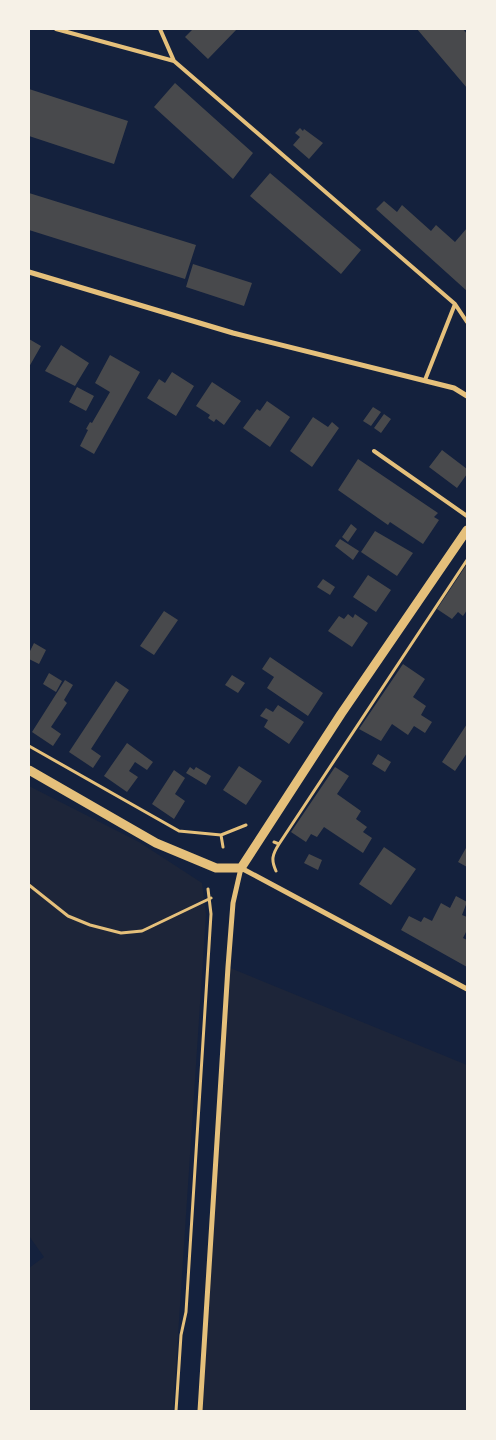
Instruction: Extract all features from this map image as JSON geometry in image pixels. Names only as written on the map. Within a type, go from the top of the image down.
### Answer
[{"type":"street","points":[[29,272],[233,333],[454,388],[467,396]]},
{"type":"street","points":[[200,1411],[228,967],[233,903],[241,868],[352,698],[467,530]]},
{"type":"street","points":[[29,770],[156,843],[216,868],[241,868],[467,989]]},
{"type":"lane","points":[[56,29],[174,61]]},
{"type":"lane","points":[[160,29],[174,61],[455,304],[467,322]]},
{"type":"lane","points":[[425,380],[455,304]]},
{"type":"lane","points":[[374,450],[467,516]]},
{"type":"path","points":[[276,871],[272,863],[272,854],[278,844],[467,560]]},
{"type":"path","points":[[29,746],[179,831],[221,835],[246,825]]},
{"type":"path","points":[[221,835],[223,847]]},
{"type":"path","points":[[270,840],[278,844]]},
{"type":"path","points":[[29,884],[68,916],[90,925],[121,933],[142,931],[211,898]]},
{"type":"path","points":[[176,1411],[181,1335],[186,1312],[211,898],[208,890]]},
{"type":"shaded area","points":[[29,786],[139,842],[202,883],[206,914],[173,1411],[29,1411],[29,1268],[44,1257],[29,1236]]},
{"type":"shaded area","points":[[228,967],[467,1065],[467,1411],[200,1411]]},
{"type":"building","points":[[193,29],[237,29],[208,59],[185,37]]},
{"type":"building","points":[[417,29],[463,29],[467,34],[467,88]]},
{"type":"building","points":[[175,83],[253,153],[233,179],[154,107]]},
{"type":"building","points":[[29,89],[128,121],[114,164],[29,136]]},
{"type":"building","points":[[300,128],[323,143],[309,159],[293,145],[300,137],[295,133]]},
{"type":"building","points":[[270,173],[361,250],[341,274],[250,196]]},
{"type":"building","points":[[29,193],[196,245],[185,279],[29,230]]},
{"type":"building","points":[[384,201],[397,212],[402,205],[431,231],[436,225],[455,242],[467,228],[467,291],[376,209]]},
{"type":"building","points":[[193,264],[252,283],[244,306],[186,287]]},
{"type":"building","points":[[29,339],[41,346],[29,367]]},
{"type":"building","points":[[61,345],[89,363],[75,386],[45,371]]},
{"type":"building","points":[[110,355],[140,372],[94,454],[80,446],[88,430],[86,429],[90,422],[92,423],[110,392],[95,383]]},
{"type":"building","points":[[172,372],[194,386],[176,416],[147,398],[159,379],[165,383]]},
{"type":"building","points":[[212,382],[241,401],[224,425],[216,419],[214,422],[208,418],[210,415],[196,406]]},
{"type":"building","points":[[77,387],[94,396],[86,411],[69,402]]},
{"type":"building","points":[[267,401],[290,417],[270,447],[243,428],[257,409],[260,411]]},
{"type":"building","points":[[373,407],[381,412],[371,426],[363,421]]},
{"type":"building","points":[[384,414],[391,419],[381,433],[374,428]]},
{"type":"building","points":[[313,417],[328,427],[332,422],[339,428],[312,467],[290,451]]},
{"type":"building","points":[[442,450],[467,469],[467,474],[457,488],[429,467]]},
{"type":"building","points":[[358,459],[438,513],[434,517],[439,520],[423,544],[390,522],[388,525],[338,490]]},
{"type":"building","points":[[351,524],[357,529],[348,542],[342,537]]},
{"type":"building","points":[[375,531],[413,553],[397,576],[361,552]]},
{"type":"building","points":[[340,539],[359,551],[353,560],[335,546]]},
{"type":"building","points":[[467,564],[467,610],[463,616],[458,612],[452,619],[437,609]]},
{"type":"building","points":[[368,575],[391,590],[376,612],[353,597]]},
{"type":"building","points":[[323,579],[335,587],[330,595],[317,587]]},
{"type":"building","points":[[164,611],[178,620],[154,655],[140,646]]},
{"type":"building","points":[[348,614],[353,618],[355,614],[368,623],[352,647],[328,631],[339,616],[344,619]]},
{"type":"building","points":[[34,643],[46,650],[39,664],[29,659],[29,653]]},
{"type":"building","points":[[270,657],[323,693],[308,716],[267,688],[274,677],[262,669]]},
{"type":"building","points":[[403,664],[425,679],[413,697],[426,706],[421,715],[432,722],[425,733],[414,726],[408,735],[392,724],[381,741],[359,729]]},
{"type":"building","points":[[49,673],[62,681],[56,692],[43,684]]},
{"type":"building","points":[[232,675],[245,683],[238,693],[225,685]]},
{"type":"building","points":[[65,680],[73,685],[64,700],[67,703],[51,727],[61,734],[53,746],[32,732]]},
{"type":"building","points":[[116,681],[129,690],[91,749],[101,756],[93,768],[69,752]]},
{"type":"building","points":[[278,705],[304,722],[289,744],[264,727],[268,720],[260,716],[266,708],[273,712]]},
{"type":"building","points":[[467,724],[467,753],[455,771],[442,762]]},
{"type":"building","points":[[127,743],[153,762],[147,770],[135,762],[129,771],[138,777],[127,792],[104,776]]},
{"type":"building","points":[[378,754],[391,762],[385,772],[372,764]]},
{"type":"building","points":[[239,766],[262,781],[246,805],[223,790]]},
{"type":"building","points":[[190,767],[194,770],[196,767],[211,776],[206,785],[186,773]]},
{"type":"building","points":[[335,767],[349,776],[337,794],[361,811],[356,819],[367,827],[363,832],[372,838],[363,853],[324,827],[317,837],[311,834],[306,842],[291,832]]},
{"type":"building","points":[[174,770],[185,778],[175,794],[185,801],[174,819],[152,804]]},
{"type":"building","points":[[384,847],[416,869],[391,905],[359,884]]},
{"type":"building","points":[[467,849],[467,867],[458,862]]},
{"type":"building","points":[[309,854],[322,860],[318,870],[304,863]]},
{"type":"building","points":[[456,896],[467,902],[462,915],[467,917],[467,930],[463,938],[467,940],[467,967],[401,930],[409,916],[421,922],[424,917],[432,921],[441,903],[450,908]]}]
